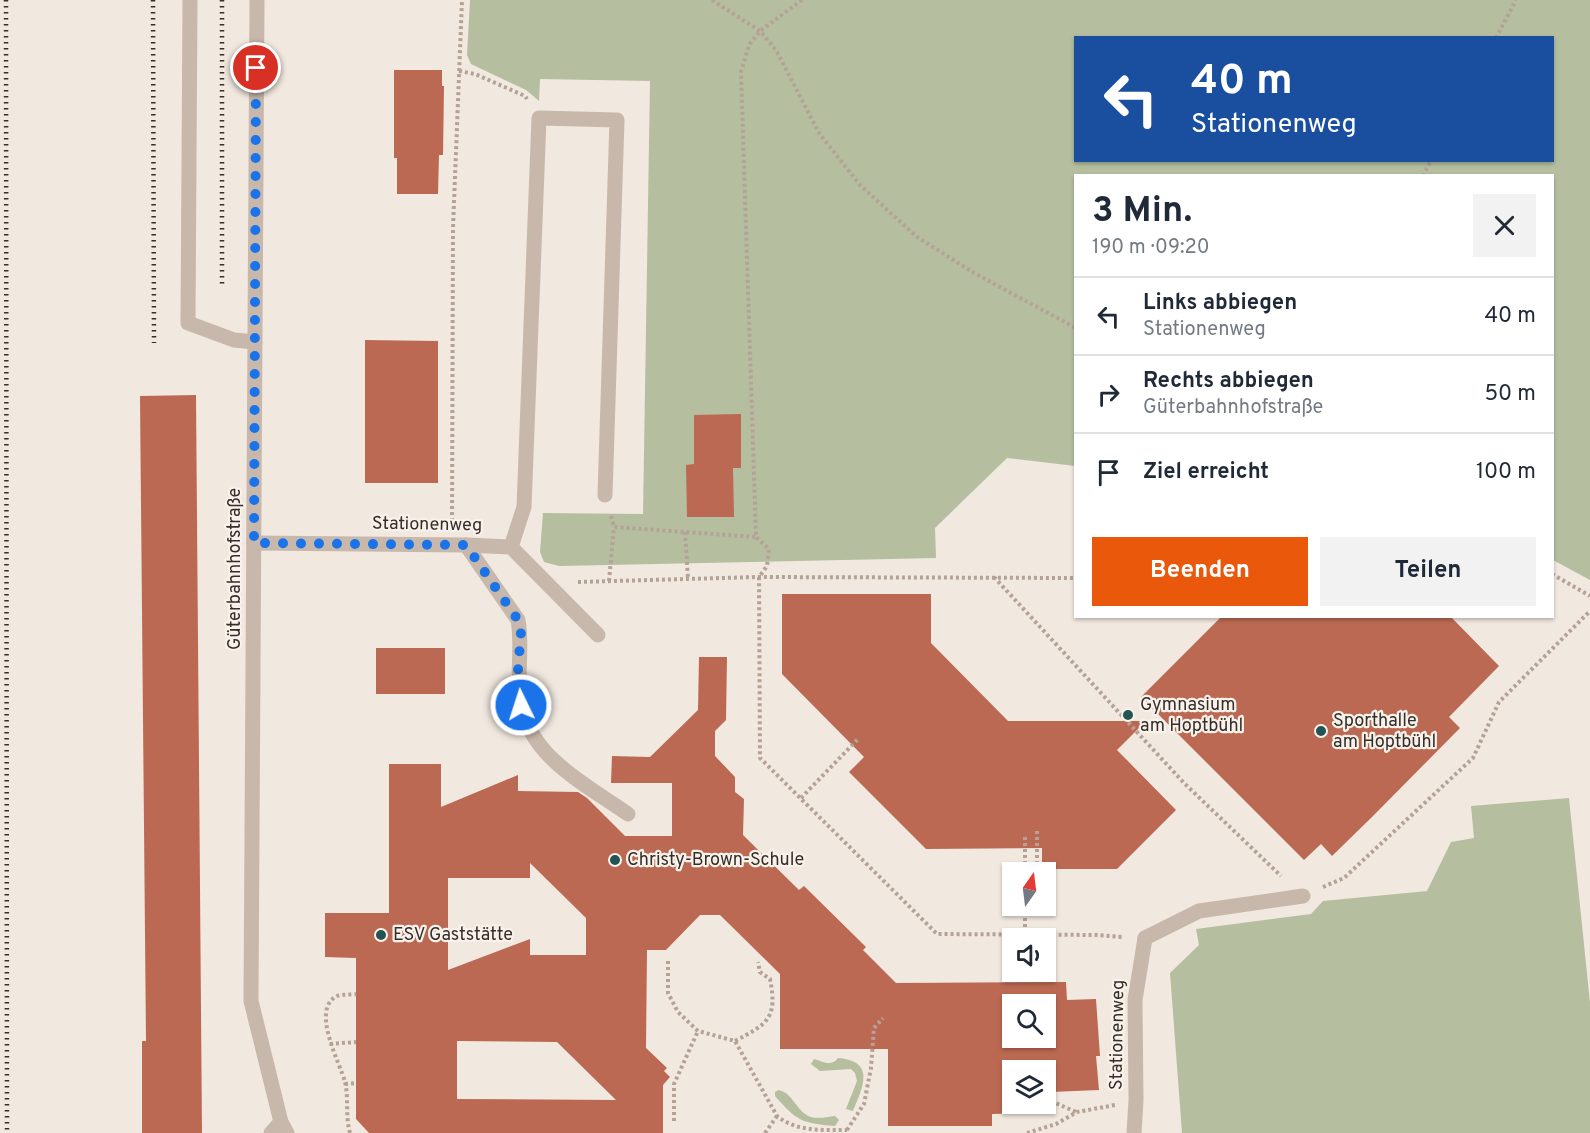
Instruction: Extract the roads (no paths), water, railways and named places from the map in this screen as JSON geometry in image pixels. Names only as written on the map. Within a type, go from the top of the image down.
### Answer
[{"type":"street","points":[[190,0],[188,323],[234,340],[255,342]]},
{"type":"street","name":"Güterbahnhofstraße","points":[[257,0],[251,1001],[280,1129]]},
{"type":"street","points":[[598,635],[511,547],[524,507],[539,118],[617,120],[605,495]]},
{"type":"street","name":"Stationenweg","points":[[254,543],[511,547]]},
{"type":"street","points":[[459,545],[518,620],[521,634],[518,668],[521,705],[533,736],[556,764],[628,814]]},
{"type":"street","name":"Stationenweg","points":[[1134,1133],[1135,1000],[1145,938],[1199,911],[1303,896]]},
{"type":"railway","points":[[6,0],[7,1133]]},
{"type":"railway","points":[[153,0],[154,343]]},
{"type":"railway","points":[[222,0],[222,286]]},
{"type":"place","name":"Gymnasium am Hoptbühl","points":[[1128,715]]},
{"type":"place","name":"Sporthalle am Hoptbühl","points":[[1321,731]]},
{"type":"place","name":"Christy-Brown-Schule","points":[[615,860]]},
{"type":"place","name":"ESV Gaststätte","points":[[381,935]]}]
